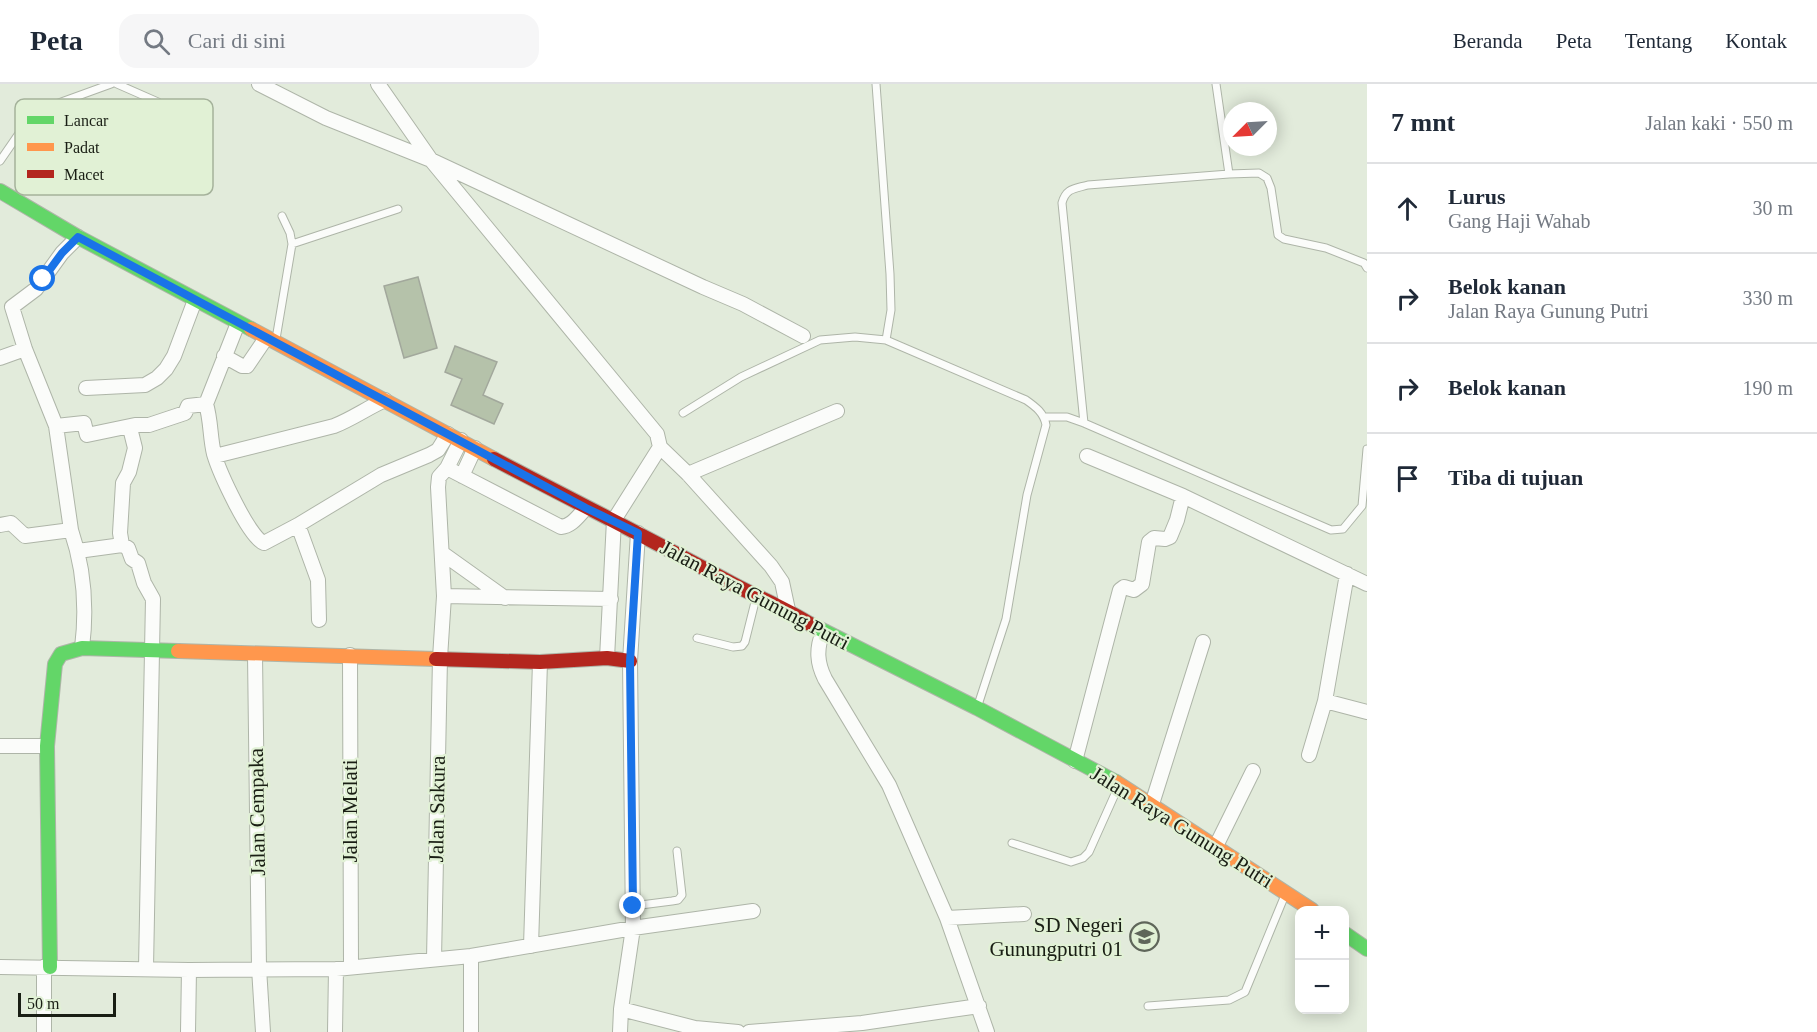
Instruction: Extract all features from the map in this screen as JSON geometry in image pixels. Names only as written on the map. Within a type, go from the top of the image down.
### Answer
[{"type":"main road","name":"Jalan Raya Gunung Putri","points":[[0,191],[78,237],[586,508],[614,520],[756,597],[788,610],[823,632],[977,708],[1120,784],[1306,906]]},
{"type":"main road","points":[[47,967],[47,746],[55,664],[61,654],[82,648],[540,662],[607,658],[630,662]]},
{"type":"main road","points":[[1349,936],[1367,949]]},
{"type":"street","points":[[378,84],[431,160],[657,434],[660,447],[688,474],[771,566],[782,582],[788,610]]},
{"type":"street","points":[[268,86],[326,118],[431,160],[743,304],[803,336]]},
{"type":"street","points":[[78,237],[62,253],[36,289],[12,307],[25,349],[56,426],[71,530],[78,551],[86,617],[82,648]]},
{"type":"street","points":[[86,388],[145,385],[157,378],[174,356],[195,300]]},
{"type":"street","points":[[238,323],[206,404],[215,456],[229,490],[248,526],[260,542],[265,543],[298,525],[381,475],[438,450],[454,437]]},
{"type":"street","points":[[224,356],[242,366],[247,366],[271,341]]},
{"type":"street","points":[[0,358],[25,349]]},
{"type":"street","points":[[215,456],[333,426],[385,400]]},
{"type":"street","points":[[56,426],[84,423],[87,435],[130,428],[135,425],[149,425],[185,413],[188,406],[206,404]]},
{"type":"street","points":[[688,474],[837,411]]},
{"type":"street","points":[[122,545],[120,534],[123,483],[129,472],[135,448],[130,428]]},
{"type":"street","name":"Jalan Sakura","points":[[434,959],[440,658],[444,596],[438,487],[439,477],[447,468],[454,437]]},
{"type":"street","points":[[607,658],[614,520],[660,447]]},
{"type":"street","points":[[462,476],[475,448]]},
{"type":"street","points":[[1087,456],[1183,496],[1367,584]]},
{"type":"street","points":[[447,468],[561,527],[572,523],[586,508]]},
{"type":"street","points":[[1075,761],[1120,590],[1125,587],[1137,589],[1142,584],[1149,542],[1154,538],[1170,537],[1183,496]]},
{"type":"street","points":[[0,525],[11,523],[25,536],[71,530]]},
{"type":"street","points":[[298,525],[318,580],[319,620]]},
{"type":"street","points":[[620,1032],[621,1009],[633,928],[630,662],[638,533]]},
{"type":"street","points":[[78,551],[122,545],[128,548],[132,559],[138,563],[144,583],[153,599],[146,968]]},
{"type":"street","points":[[442,552],[505,598]]},
{"type":"street","points":[[1309,755],[1325,701],[1347,574]]},
{"type":"street","points":[[444,596],[611,599]]},
{"type":"street","points":[[823,632],[819,642],[819,668],[889,785],[947,918],[987,1032]]},
{"type":"street","points":[[1152,804],[1203,642]]},
{"type":"street","name":"Jalan Cempaka","points":[[255,655],[259,968],[263,1032]]},
{"type":"street","name":"Jalan Melati","points":[[350,655],[351,966]]},
{"type":"street","points":[[531,946],[540,662]]},
{"type":"street","points":[[1325,701],[1367,712]]},
{"type":"street","points":[[0,746],[47,746]]},
{"type":"street","points":[[1216,846],[1253,771]]},
{"type":"street","points":[[0,967],[189,970],[336,969],[471,956],[633,928],[753,911]]},
{"type":"street","points":[[947,918],[1024,914]]},
{"type":"street","points":[[471,956],[471,1032]]},
{"type":"street","points":[[44,1032],[47,967]]},
{"type":"street","points":[[334,1032],[336,969]]},
{"type":"street","points":[[188,1032],[189,970]]},
{"type":"street","points":[[749,1032],[862,1023],[979,1006]]},
{"type":"street","points":[[621,1009],[695,1028],[738,1032]]},
{"type":"lane","points":[[70,99],[111,84]]},
{"type":"lane","points":[[117,84],[151,99]]},
{"type":"lane","points":[[876,84],[890,274],[891,310],[886,340]]},
{"type":"lane","points":[[1216,84],[1229,174]]},
{"type":"lane","points":[[0,161],[15,140]]},
{"type":"lane","points":[[1084,423],[1062,203],[1065,195],[1071,189],[1088,185],[1259,173],[1267,178],[1271,188],[1275,229],[1278,235],[1284,239],[1326,248],[1364,263],[1367,268]]},
{"type":"lane","points":[[292,244],[398,209]]},
{"type":"lane","points":[[271,341],[292,244],[290,233],[282,216]]},
{"type":"lane","points":[[683,413],[741,377],[820,340],[855,337],[886,340],[1026,400],[1036,407],[1045,417],[1046,425],[1027,495],[1006,619],[977,708]]},
{"type":"lane","points":[[1045,417],[1067,417],[1084,423],[1331,530],[1343,529],[1362,506],[1367,449]]},
{"type":"lane","points":[[697,638],[733,647],[742,646],[756,597]]},
{"type":"lane","points":[[1012,843],[1071,862],[1083,858],[1089,852],[1120,784]]},
{"type":"lane","points":[[633,906],[678,900],[682,895],[677,851]]},
{"type":"lane","points":[[1148,1006],[1229,1000],[1245,992],[1286,892]]},
{"type":"building","points":[[418,277],[437,348],[404,358],[384,286]]},
{"type":"building","points":[[455,346],[497,362],[483,395],[503,404],[494,424],[451,405],[462,379],[445,372]]},
{"type":"traffic: fast","points":[[0,191],[78,237],[251,329]]},
{"type":"traffic: fast","points":[[810,624],[977,708],[1116,782]]},
{"type":"traffic: fast","points":[[50,967],[47,746],[55,664],[61,654],[82,648],[178,651]]},
{"type":"traffic: fast","points":[[1349,936],[1367,949]]},
{"type":"traffic: slow","points":[[251,329],[494,459]]},
{"type":"traffic: slow","points":[[178,651],[436,659]]},
{"type":"traffic: slow","points":[[1116,782],[1306,906]]},
{"type":"traffic: jam","points":[[494,459],[810,624]]},
{"type":"traffic: jam","points":[[436,659],[540,662],[607,658],[630,661]]},
{"type":"place","name":"SD Negeri Gunungputri 01","points":[[1144,937]]},
{"type":"route","points":[[43,279],[62,253],[78,237],[586,508],[638,533],[630,662],[633,906]]}]
